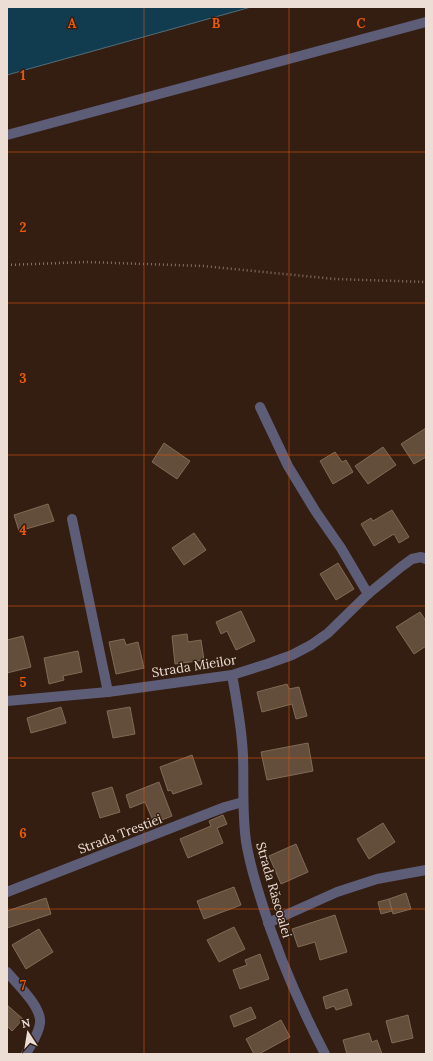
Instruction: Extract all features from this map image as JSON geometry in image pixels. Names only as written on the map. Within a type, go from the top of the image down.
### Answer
[{"type":"street","points":[[7,136],[426,22]]},
{"type":"street","points":[[260,407],[288,466],[316,512],[341,548],[368,594]]},
{"type":"street","points":[[72,519],[108,692]]},
{"type":"street","name":"Strada Mieilor","points":[[7,701],[108,692],[232,675],[292,655],[312,645],[328,633],[368,594],[401,567],[412,559],[424,558]]},
{"type":"street","name":"Strada Răscoalei","points":[[232,675],[240,716],[242,736],[243,802],[246,843],[254,876],[268,923],[299,1002],[325,1054]]},
{"type":"street","name":"Strada Trestiei","points":[[7,892],[225,807],[243,802]]},
{"type":"street","points":[[268,923],[337,892],[377,880],[426,870]]},
{"type":"street","points":[[7,972],[33,1003],[39,1014],[40,1022],[38,1032],[26,1054]]},
{"type":"path","points":[[7,264],[87,262],[203,266],[335,279],[426,282]]},
{"type":"water","points":[[7,7],[251,7],[7,75]]},
{"type":"building","points":[[426,428],[426,457],[414,464],[401,444]]},
{"type":"building","points":[[164,443],[190,461],[177,479],[152,462]]},
{"type":"building","points":[[383,447],[396,465],[368,484],[355,466]]},
{"type":"building","points":[[335,452],[342,462],[346,460],[353,472],[333,484],[320,461]]},
{"type":"building","points":[[48,504],[54,521],[19,531],[14,515]]},
{"type":"building","points":[[392,510],[409,537],[399,543],[394,534],[374,546],[361,524],[371,518],[373,521]]},
{"type":"building","points":[[194,533],[206,550],[184,565],[172,548]]},
{"type":"building","points":[[338,563],[354,589],[336,600],[320,574]]},
{"type":"building","points":[[241,611],[255,641],[236,650],[227,631],[221,634],[216,622]]},
{"type":"building","points":[[420,612],[426,621],[426,646],[414,654],[396,627]]},
{"type":"building","points":[[187,634],[188,642],[201,640],[204,660],[175,664],[172,636]]},
{"type":"building","points":[[23,636],[31,667],[7,673],[7,640]]},
{"type":"building","points":[[124,639],[126,645],[138,642],[144,668],[116,674],[109,642]]},
{"type":"building","points":[[78,651],[82,672],[63,676],[64,680],[49,684],[44,658]]},
{"type":"building","points":[[287,684],[289,689],[299,687],[307,716],[296,719],[292,704],[262,712],[257,692]]},
{"type":"building","points":[[61,707],[66,723],[31,733],[27,718]]},
{"type":"building","points":[[130,707],[135,734],[113,738],[107,711]]},
{"type":"building","points":[[308,743],[313,771],[267,780],[261,752]]},
{"type":"building","points":[[192,755],[202,784],[173,794],[171,790],[168,791],[160,767]]},
{"type":"building","points":[[159,782],[172,816],[154,823],[145,802],[130,808],[126,795]]},
{"type":"building","points":[[112,787],[120,812],[100,818],[92,793]]},
{"type":"building","points":[[223,815],[227,824],[217,828],[223,843],[188,858],[180,839],[211,826],[209,821]]},
{"type":"building","points":[[383,823],[395,842],[369,859],[357,839]]},
{"type":"building","points":[[296,844],[308,872],[281,884],[269,856]]},
{"type":"building","points":[[234,887],[241,905],[204,919],[197,901]]},
{"type":"building","points":[[406,893],[411,909],[393,914],[389,899]]},
{"type":"building","points":[[46,898],[51,914],[7,928],[7,911]]},
{"type":"building","points":[[389,899],[392,911],[381,914],[378,902]]},
{"type":"building","points":[[335,915],[347,952],[320,960],[315,942],[298,947],[292,929]]},
{"type":"building","points":[[234,927],[245,949],[219,962],[207,940]]},
{"type":"building","points":[[39,929],[53,952],[26,969],[12,945]]},
{"type":"building","points":[[260,954],[269,979],[240,989],[233,970],[247,965],[245,960]]},
{"type":"building","points":[[347,989],[352,1005],[336,1010],[334,1006],[326,1009],[323,997]]},
{"type":"building","points":[[7,1005],[23,1019],[12,1031],[7,1026]]},
{"type":"building","points":[[251,1007],[256,1018],[234,1027],[230,1016]]},
{"type":"building","points":[[408,1015],[413,1038],[392,1043],[386,1021]]},
{"type":"building","points":[[281,1020],[290,1037],[259,1054],[254,1054],[246,1039]]},
{"type":"building","points":[[369,1033],[372,1042],[377,1040],[382,1054],[347,1054],[343,1040]]}]
